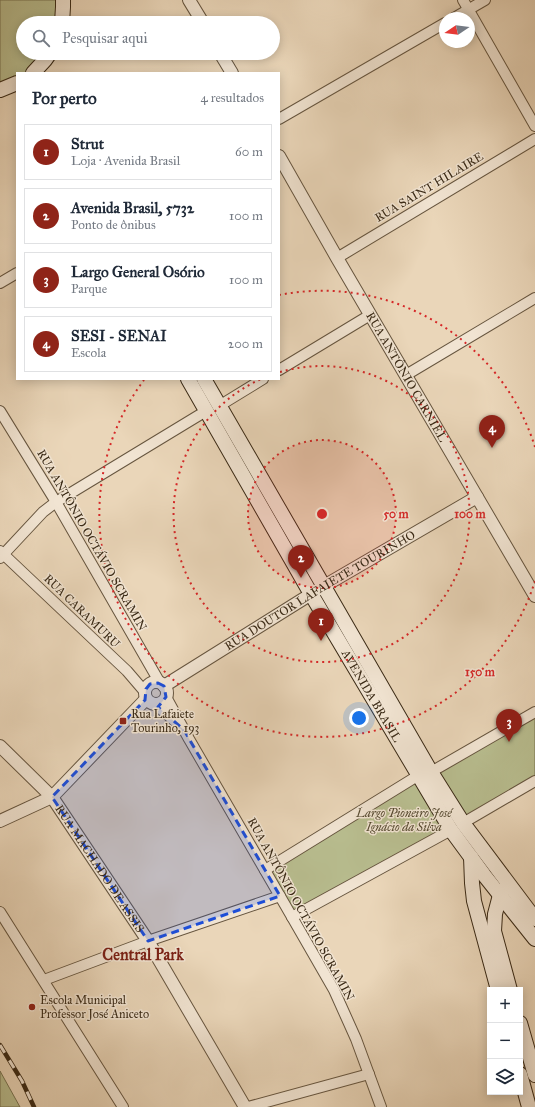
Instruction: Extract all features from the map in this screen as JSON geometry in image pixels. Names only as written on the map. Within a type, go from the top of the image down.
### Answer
[{"type":"main road","points":[[62,16],[63,0]]},
{"type":"main road","points":[[35,72],[46,60]]},
{"type":"main road","points":[[0,90],[16,83]]},
{"type":"main road","name":"AVENIDA BRASIL","points":[[189,380],[213,408],[324,586],[425,773]]},
{"type":"main road","name":"AVENIDA BRASIL","points":[[204,380],[213,408],[311,594],[425,773],[457,827],[471,857],[535,919]]},
{"type":"main road","name":"AVENIDA BRASIL","points":[[457,827],[504,889],[535,939]]},
{"type":"main road","points":[[471,857],[474,901],[497,987]]},
{"type":"main road","points":[[504,889],[495,914],[494,931],[509,987]]},
{"type":"main road","points":[[523,1033],[535,1075]]},
{"type":"main road","points":[[523,1085],[529,1107]]},
{"type":"street","points":[[189,0],[199,16]]},
{"type":"street","points":[[463,0],[535,126]]},
{"type":"street","points":[[464,12],[485,0]]},
{"type":"street","points":[[280,118],[439,26]]},
{"type":"street","points":[[224,60],[231,72]]},
{"type":"street","name":"RUA SAINT HILAIRE","points":[[337,258],[535,139]]},
{"type":"street","name":"RUA ANTÔNIO CARNIEL","points":[[280,158],[370,315],[535,596]]},
{"type":"street","points":[[0,283],[16,274]]},
{"type":"street","points":[[406,375],[535,298]]},
{"type":"street","points":[[280,369],[370,315]]},
{"type":"street","points":[[1,554],[43,512],[56,502],[261,380]]},
{"type":"street","name":"RUA ANTÔNIO OCTÁVIO SCRAMIN","points":[[0,411],[56,502],[163,689],[184,730],[334,990],[356,1039],[382,1107]]},
{"type":"street","name":"RUA DOUTOR LAFAIETE TOURINHO","points":[[163,689],[324,586],[477,497]]},
{"type":"street","name":"RUA CARAMURU","points":[[1,554],[127,671],[149,699]]},
{"type":"street","points":[[154,682],[163,689],[162,702],[149,699],[146,689],[154,682]]},
{"type":"street","points":[[0,821],[52,796],[149,699]]},
{"type":"street","name":"RUA ANTÔNIO OCTÁVIO SCRAMIN","points":[[149,699],[184,730]]},
{"type":"street","points":[[265,870],[425,773],[535,712]]},
{"type":"street","name":"RUA MACHADO DE ASSIS","points":[[0,746],[52,796],[148,941],[245,1107]]},
{"type":"street","points":[[292,917],[457,827],[535,781]]},
{"type":"street","points":[[44,980],[148,941],[280,896]]},
{"type":"street","points":[[0,912],[123,1107]]},
{"type":"street","points":[[248,1107],[369,1074]]},
{"type":"highlighted area","points":[[158,683],[164,686],[166,697],[158,707],[184,730],[280,896],[148,941],[52,797],[145,700],[146,689],[150,684]]},
{"type":"green space","points":[[0,0],[63,0],[62,16],[16,16],[16,60],[44,60],[34,72],[16,72],[16,83],[0,90]]},
{"type":"green space","points":[[535,712],[535,781],[463,823],[431,772]]},
{"type":"green space","name":"Largo Pioneiro José Ignácio da Silva","points":[[419,775],[451,830],[292,917],[265,870]]},
{"type":"green space","points":[[0,1071],[20,1107],[0,1107]]},
{"type":"railway","points":[[0,1045],[22,1081],[34,1107]]},
{"type":"place","name":"SESI - SENAI","points":[[492,448]]},
{"type":"place","name":"Avenida Brasil, 5732","points":[[301,578]]},
{"type":"place","name":"Strut","points":[[321,641]]},
{"type":"place","name":"Rua Lafaiete Tourinho, 193","points":[[123,721]]},
{"type":"place","name":"Largo General Osório","points":[[509,742]]},
{"type":"place","name":"Escola Municipal Professor José Aniceto","points":[[32,1007]]},
{"type":"district","name":"Central Park","points":[[143,954]]}]
